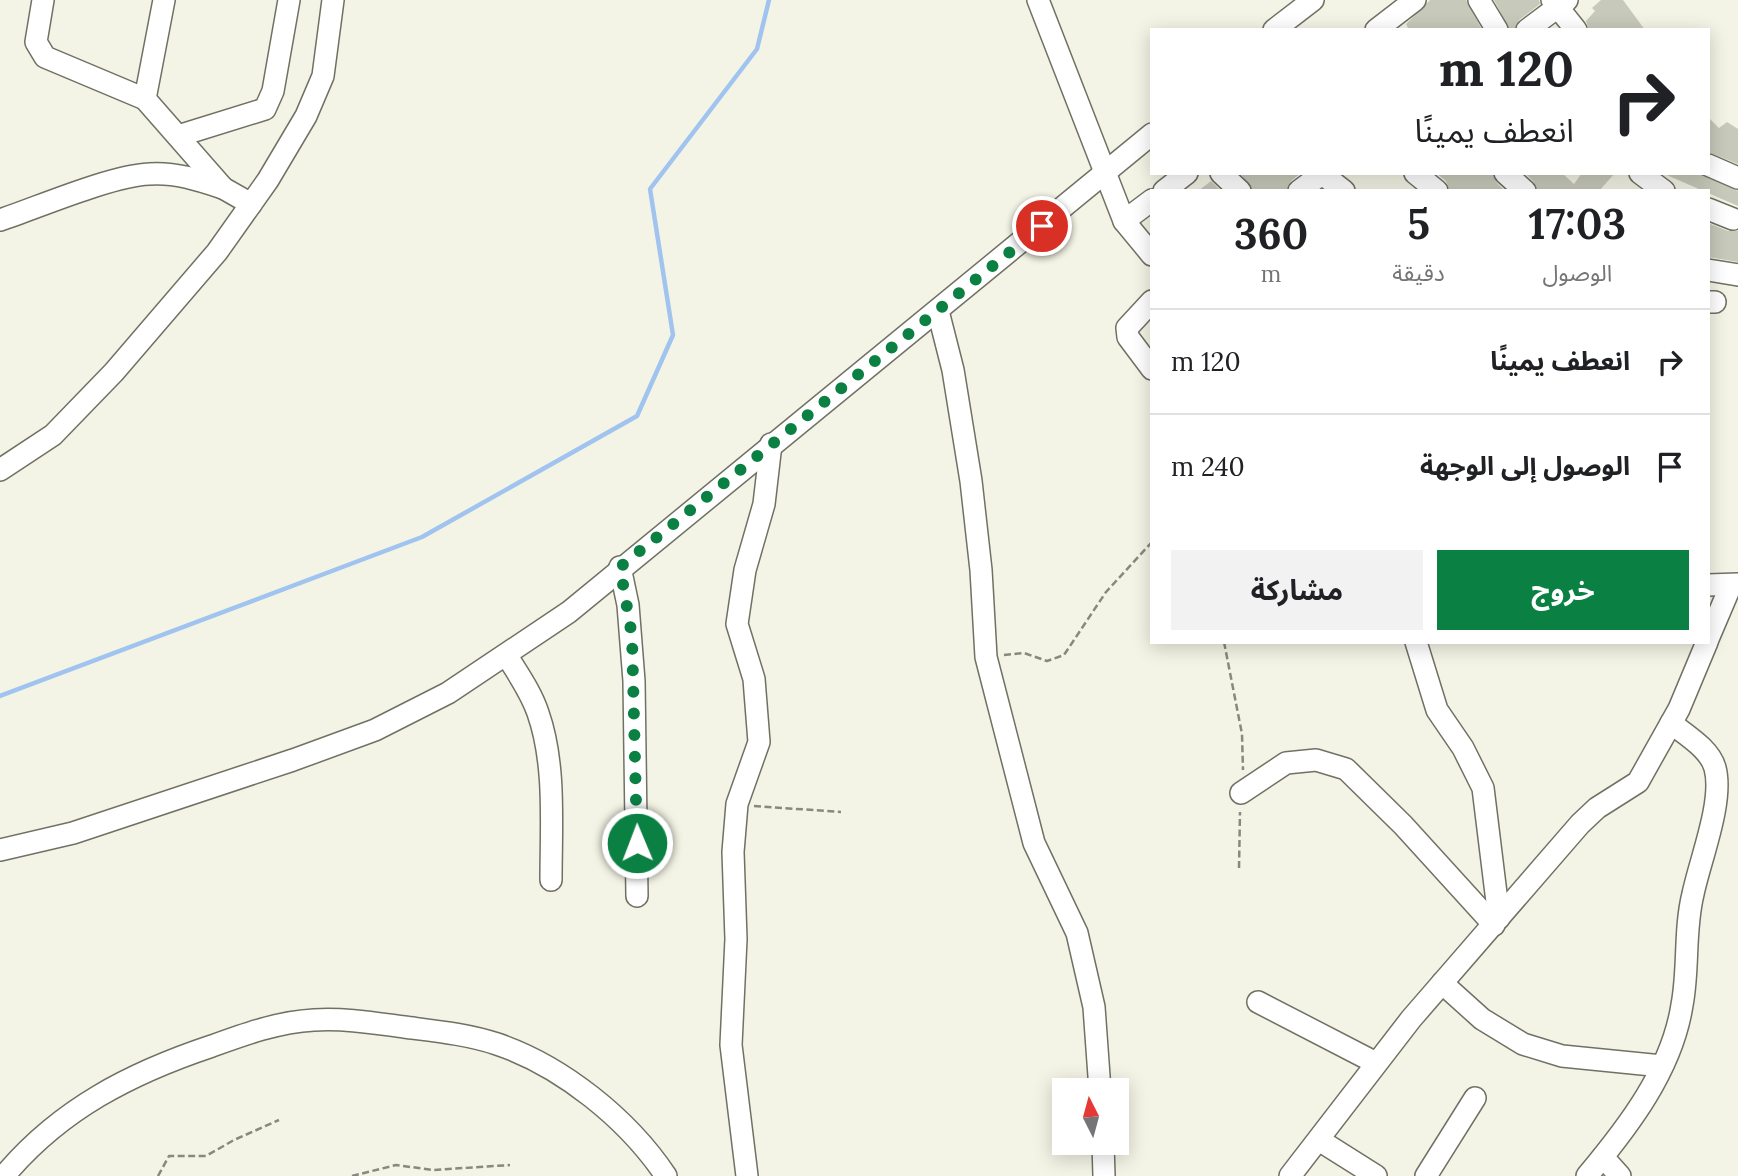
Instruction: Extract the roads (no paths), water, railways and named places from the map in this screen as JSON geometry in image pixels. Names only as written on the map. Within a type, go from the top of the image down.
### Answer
[{"type":"street","points":[[43,0],[36,41],[45,57],[145,99],[223,188]]},
{"type":"street","points":[[145,99],[164,0]]},
{"type":"street","points":[[178,136],[265,109],[273,91],[289,0]]},
{"type":"street","points":[[0,470],[53,435],[114,372],[190,285],[251,204],[316,97],[323,76],[333,0]]},
{"type":"street","points":[[1038,0],[1124,221],[1150,253]]},
{"type":"street","points":[[1277,28],[1313,0]]},
{"type":"street","points":[[1398,23],[1415,0]]},
{"type":"street","points":[[1479,0],[1496,28]]},
{"type":"street","points":[[1530,28],[1559,3],[1575,28]]},
{"type":"street","points":[[0,850],[73,833],[375,730],[413,713],[507,656],[569,612],[620,567],[938,311],[1150,136]]},
{"type":"street","points":[[1710,166],[1738,178]]},
{"type":"street","points":[[0,220],[100,186],[148,174],[188,177],[223,188],[251,204]]},
{"type":"street","points":[[1167,189],[1184,175]]},
{"type":"street","points":[[1223,175],[1238,189]]},
{"type":"street","points":[[1302,189],[1319,175]]},
{"type":"street","points":[[1324,175],[1342,189]]},
{"type":"street","points":[[1417,175],[1435,189]]},
{"type":"street","points":[[1507,175],[1523,189]]},
{"type":"street","points":[[1643,175],[1661,189]]},
{"type":"street","points":[[1124,221],[1150,202]]},
{"type":"street","points":[[1710,210],[1732,219]]},
{"type":"street","points":[[1710,270],[1738,275]]},
{"type":"street","points":[[1150,303],[1127,328],[1128,337],[1150,366]]},
{"type":"street","points":[[938,311],[953,370],[971,481],[981,570],[986,657],[1034,843],[1077,933],[1094,1007],[1099,1078]]},
{"type":"street","points":[[747,1176],[730,1032],[736,939],[733,852],[737,804],[759,742],[754,679],[737,624],[745,570],[764,504],[771,444]]},
{"type":"street","points":[[620,567],[628,606],[634,681],[637,896]]},
{"type":"street","points":[[1710,584],[1735,584],[1710,635]]},
{"type":"street","points":[[1417,644],[1437,710],[1463,748],[1483,788],[1496,921]]},
{"type":"street","points":[[1290,1176],[1442,984],[1580,824],[1597,808],[1638,782],[1671,723],[1706,644]]},
{"type":"street","points":[[507,656],[538,710],[544,732],[550,790],[551,880]]},
{"type":"street","points":[[1587,1176],[1644,1098],[1662,1066],[1682,1006],[1691,902],[1713,818],[1717,779],[1713,763],[1706,753],[1671,723]]},
{"type":"street","points":[[1241,793],[1286,763],[1315,760],[1336,764],[1367,788],[1496,921]]},
{"type":"street","points":[[1442,984],[1482,1019],[1524,1044],[1562,1056],[1662,1066]]},
{"type":"street","points":[[1258,1002],[1377,1063]]},
{"type":"street","points":[[4,1176],[56,1125],[97,1095],[132,1076],[253,1031],[292,1023],[338,1019],[477,1038],[534,1060],[611,1114],[645,1149],[666,1176]]},
{"type":"street","points":[[1426,1176],[1475,1098]]},
{"type":"street","points":[[1320,1140],[1376,1176]]},
{"type":"street","points":[[1103,1155],[1104,1176]]},
{"type":"street","points":[[1603,1157],[1620,1176]]},
{"type":"waterway","points":[[0,696],[422,537],[637,416],[673,335],[650,189],[757,49],[769,0]]}]
